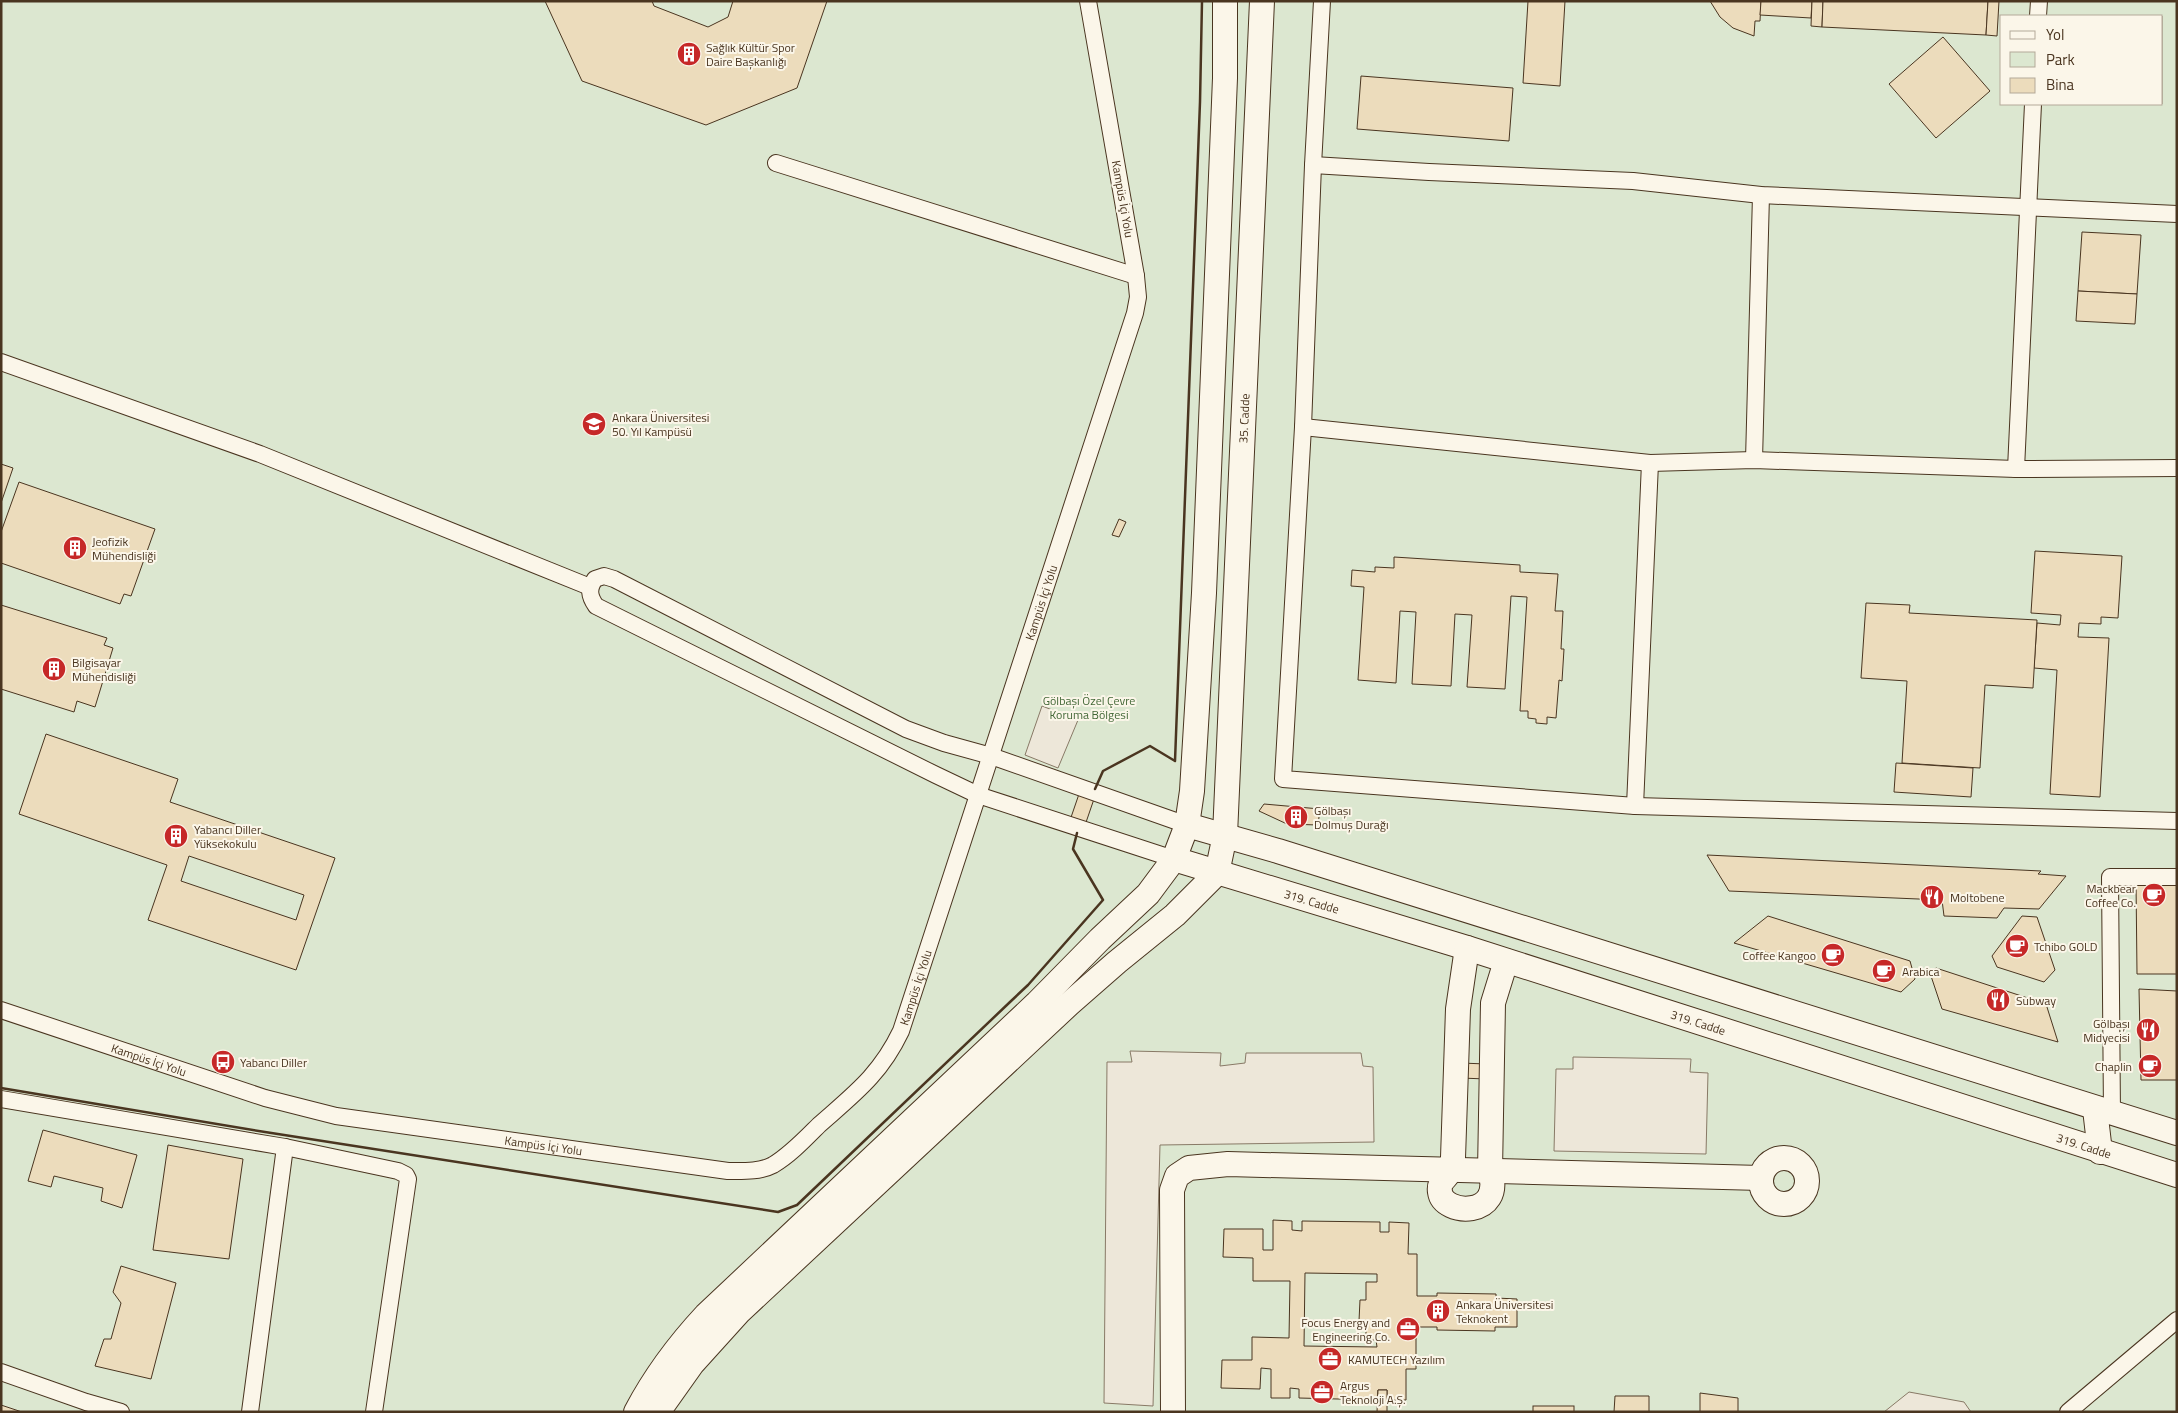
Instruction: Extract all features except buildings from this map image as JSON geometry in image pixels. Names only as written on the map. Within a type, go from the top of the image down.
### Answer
[{"type":"street","name":"Kampüs İçi Yolu","points":[[1,1010],[265,1098],[336,1116],[728,1171],[753,1170],[772,1166],[793,1150],[874,1075],[890,1054],[901,1031],[1129,336],[1138,297],[1136,276],[1088,1]]},
{"type":"street","points":[[636,1412],[665,1364],[687,1335],[706,1315],[1030,1010],[1100,939],[1148,894],[1174,859],[1188,824],[1192,791],[1204,593],[1225,78],[1225,1]]},
{"type":"street","name":"35. Cadde","points":[[1217,873],[1225,835],[1262,1]]},
{"type":"street","points":[[1322,1],[1313,164],[1303,427],[1283,779],[1635,806],[2177,821]]},
{"type":"street","points":[[2038,15],[2040,1]]},
{"type":"street","points":[[2016,469],[2030,209],[2033,105]]},
{"type":"street","points":[[776,163],[1136,276]]},
{"type":"street","points":[[1313,164],[1439,173],[1633,181],[1761,195],[2030,209],[2177,214]]},
{"type":"street","points":[[1754,460],[1761,195]]},
{"type":"street","points":[[1,362],[260,454],[590,586]]},
{"type":"street","points":[[1303,427],[1650,463],[1754,460],[2016,469],[2177,468]]},
{"type":"street","points":[[1635,806],[1650,463]]},
{"type":"street","points":[[1174,859],[978,795],[596,606],[590,598],[590,586],[595,579],[604,576],[614,578],[906,729],[944,743],[991,756],[1188,824],[2177,1133]]},
{"type":"street","name":"319. Cadde","points":[[1174,859],[1467,948],[2100,1152],[2177,1175]]},
{"type":"street","points":[[658,1412],[692,1364],[739,1312],[1069,1004],[1116,962],[1175,915],[1217,873]]},
{"type":"street","points":[[2100,1152],[2103,1111],[2110,877],[2177,878]]},
{"type":"street","points":[[1467,948],[1458,1008],[1451,1170],[1442,1178],[1440,1190],[1442,1199],[1450,1206],[1461,1208],[1478,1207],[1490,1198],[1493,1190],[1490,1171],[1492,1003],[1506,961]]},
{"type":"street","points":[[1,1099],[285,1147],[398,1171],[406,1175],[408,1179],[374,1412]]},
{"type":"street","points":[[250,1412],[285,1147]]},
{"type":"street","points":[[1173,1412],[1172,1190],[1178,1176],[1189,1168],[1212,1164],[1761,1178]]},
{"type":"street","points":[[2068,1412],[2177,1320]]},
{"type":"street","points":[[1,1372],[84,1407],[120,1412]]},
{"type":"green space","name":"Gölbaşı Özel Çevre Koruma Bölgesi","points":[[1,1],[2177,1],[2177,1412],[1,1412]]},
{"type":"shaded area","points":[[1042,706],[1078,720],[1058,768],[1025,755]]},
{"type":"shaded area","points":[[1130,1051],[1221,1053],[1220,1066],[1245,1063],[1246,1053],[1361,1053],[1363,1066],[1373,1067],[1374,1142],[1160,1145],[1153,1406],[1104,1403],[1107,1062],[1132,1062]]},
{"type":"shaded area","points":[[1573,1057],[1691,1059],[1690,1072],[1708,1073],[1706,1154],[1554,1151],[1556,1069],[1573,1069]]},
{"type":"shaded area","points":[[1909,1392],[1964,1402],[1971,1412],[1884,1412]]},
{"type":"wall","points":[[1095,789],[1103,771],[1150,746],[1175,761],[1200,102],[1202,1]]},
{"type":"wall","points":[[1,1088],[265,1132],[778,1212],[797,1205],[1028,985],[1103,900],[1073,849],[1077,833]]},
{"type":"place","name":"Sağlık Kültür Spor Daire Başkanlığı","points":[[689,54]]},
{"type":"place","name":"Ankara Üniversitesi 50. Yıl Kampüsü","points":[[594,424]]},
{"type":"place","name":"Jeofizik Mühendisliği","points":[[75,548]]},
{"type":"place","name":"Bilgisayar Mühendisliği","points":[[54,669]]},
{"type":"place","name":"Gölbaşı Dolmuş Durağı","points":[[1296,817]]},
{"type":"place","name":"Yabancı Diller Yüksekokulu","points":[[176,836]]},
{"type":"place","name":"Mackbear Coffee Co.","points":[[2154,895]]},
{"type":"place","name":"Moltobene","points":[[1932,897]]},
{"type":"place","name":"Tchibo GOLD","points":[[2017,946]]},
{"type":"place","name":"Coffee Kangoo","points":[[1833,955]]},
{"type":"place","name":"Arabica","points":[[1884,971]]},
{"type":"place","name":"Subway","points":[[1998,1000]]},
{"type":"place","name":"Gölbaşı Midyecisi","points":[[2148,1030]]},
{"type":"place","name":"Yabancı Diller","points":[[223,1062]]},
{"type":"place","name":"Chaplin","points":[[2150,1066]]},
{"type":"place","name":"Ankara Üniversitesi Teknokent","points":[[1438,1311]]},
{"type":"place","name":"Focus Energy and Engineering Co.","points":[[1408,1329]]},
{"type":"place","name":"KAMUTECH Yazılım","points":[[1330,1359]]},
{"type":"place","name":"Argus Teknoloji A.Ş.","points":[[1322,1392]]}]
